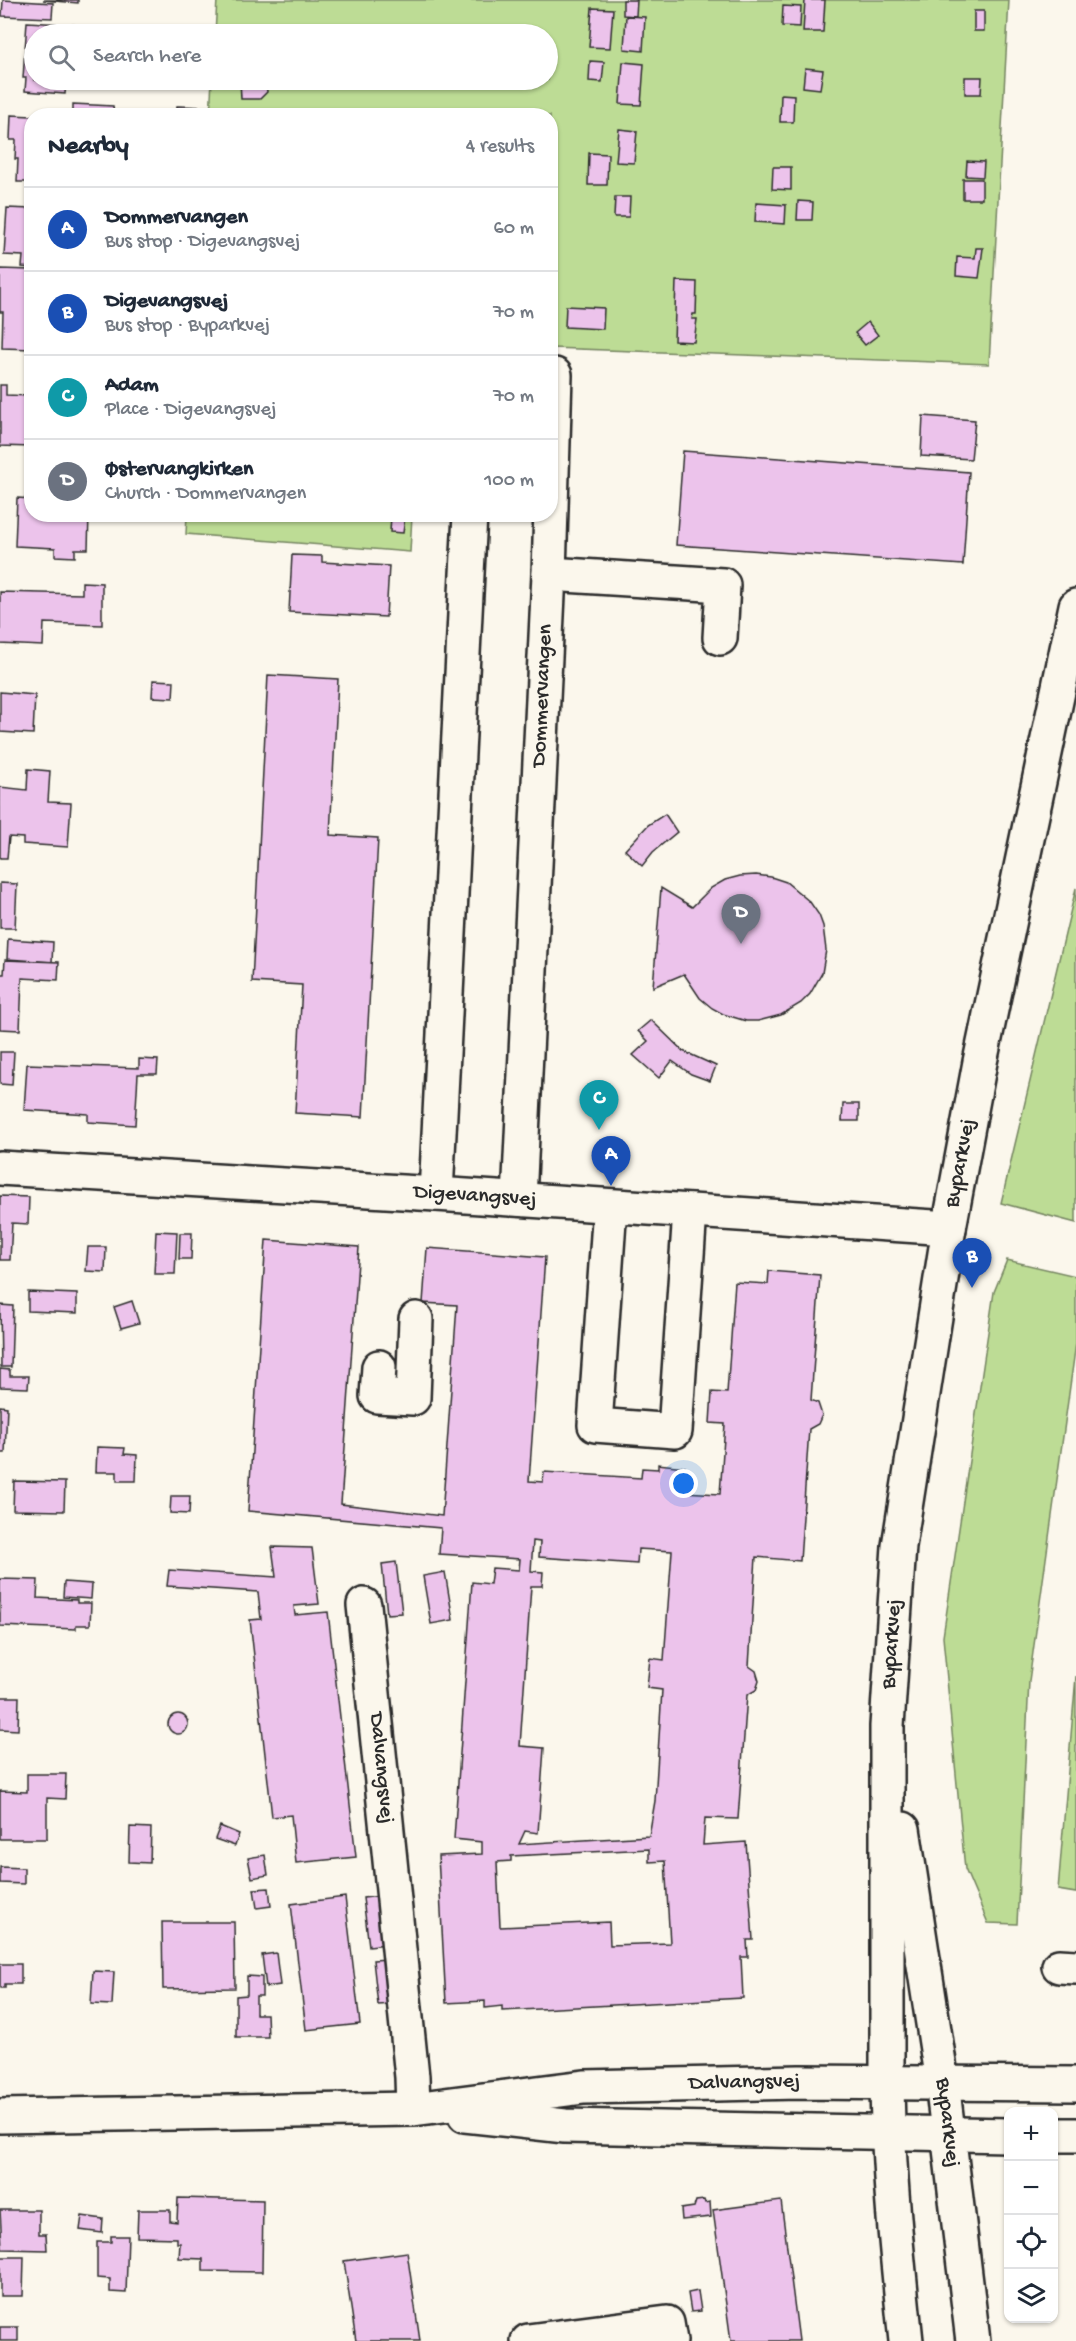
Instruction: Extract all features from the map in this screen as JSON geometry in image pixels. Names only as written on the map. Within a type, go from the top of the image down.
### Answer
[{"type":"street","points":[[436,1194],[470,522]]},
{"type":"street","name":"Dommervangen","points":[[519,1199],[551,522]]},
{"type":"street","points":[[549,574],[723,585],[720,638]]},
{"type":"street","name":"Byparkvej","points":[[906,2341],[894,2229],[887,2082],[887,1726],[899,1546],[949,1228],[980,1062],[1076,606]]},
{"type":"street","name":"Digevangsvej","points":[[0,1168],[519,1199],[949,1228]]},
{"type":"street","points":[[610,1206],[595,1425],[675,1431],[690,1211]]},
{"type":"street","points":[[379,1367],[377,1396],[413,1398],[416,1319]]},
{"type":"street","name":"Dalvangsvej","points":[[364,1605],[412,2077],[413,2109]]},
{"type":"street","name":"Byparkvej","points":[[887,1726],[942,2082],[973,2341]]},
{"type":"street","name":"Dalvangsvej","points":[[0,2116],[413,2109],[584,2087],[887,2082],[1076,2084]]},
{"type":"street","name":"Dalvangsvej","points":[[413,2109],[565,2126],[1004,2135]]},
{"type":"street","points":[[1058,2135],[1076,2135]]},
{"type":"street","points":[[528,2341],[667,2323],[670,2341]]},
{"type":"green space","points":[[217,0],[1009,0],[989,364],[558,348],[558,108],[210,108],[211,90],[558,90],[558,24],[216,24]]},
{"type":"green space","points":[[187,522],[412,522],[410,552],[186,534]]},
{"type":"green space","points":[[1076,888],[1076,1223],[1001,1203]]},
{"type":"green space","points":[[1007,1260],[1076,1276],[1076,1343],[1029,1681],[1017,1924],[988,1923],[965,1869],[943,1637],[994,1292]]},
{"type":"green space","points":[[1076,1676],[1076,1893],[1058,1890]]},
{"type":"building","points":[[3,0],[53,3],[52,18],[2,16]]},
{"type":"building","points":[[43,0],[78,0],[78,3]]},
{"type":"building","points":[[623,0],[637,0],[636,16],[623,15]]},
{"type":"building","points":[[805,0],[825,0],[823,32],[803,32]]},
{"type":"building","points":[[783,6],[801,7],[800,27],[782,26]]},
{"type":"building","points":[[592,8],[613,9],[610,48],[589,47]]},
{"type":"building","points":[[974,11],[984,11],[984,31],[974,31]]},
{"type":"building","points":[[626,16],[645,17],[643,51],[624,49]]},
{"type":"building","points":[[27,22],[62,24],[27,24]]},
{"type":"building","points":[[590,61],[604,62],[602,82],[589,81]]},
{"type":"building","points":[[623,62],[644,64],[641,105],[620,104]]},
{"type":"building","points":[[805,68],[823,70],[820,89],[803,87]]},
{"type":"building","points":[[965,77],[982,77],[981,94],[965,94]]},
{"type":"building","points":[[25,90],[65,90],[65,94]]},
{"type":"building","points":[[241,90],[267,90],[260,99],[241,99]]},
{"type":"building","points":[[781,94],[794,95],[793,122],[780,122]]},
{"type":"building","points":[[73,104],[113,106],[113,108],[73,108]]},
{"type":"building","points":[[177,106],[205,107],[205,108],[177,108]]},
{"type":"building","points":[[11,115],[24,116],[24,182],[17,182],[16,140],[10,140]]},
{"type":"building","points":[[619,129],[637,131],[634,163],[616,162]]},
{"type":"building","points":[[589,153],[608,154],[607,185],[588,185]]},
{"type":"building","points":[[967,161],[984,162],[983,177],[966,176]]},
{"type":"building","points":[[773,167],[791,167],[791,190],[772,189]]},
{"type":"building","points":[[963,179],[982,179],[982,199],[963,199]]},
{"type":"building","points":[[615,197],[630,197],[629,217],[614,217]]},
{"type":"building","points":[[798,201],[813,202],[812,220],[797,220]]},
{"type":"building","points":[[756,203],[786,205],[785,224],[755,222]]},
{"type":"building","points":[[7,208],[24,209],[24,267],[22,267],[23,256],[4,255]]},
{"type":"building","points":[[976,248],[983,248],[979,278],[956,276],[957,257],[975,258]]},
{"type":"building","points":[[0,269],[24,270],[24,349],[2,348],[3,312],[0,312]]},
{"type":"building","points":[[676,281],[697,282],[696,314],[693,314],[692,319],[697,319],[694,342],[674,341]]},
{"type":"building","points":[[566,306],[604,308],[603,329],[565,327]]},
{"type":"building","points":[[868,322],[878,335],[865,345],[855,333]]},
{"type":"building","points":[[0,385],[6,385],[6,395],[24,396],[24,447],[0,446]]},
{"type":"building","points":[[923,416],[975,420],[971,459],[921,456]]},
{"type":"building","points":[[683,451],[969,472],[963,565],[676,545]]},
{"type":"building","points":[[17,498],[24,498],[24,522],[89,522],[88,549],[75,549],[75,557],[55,556],[55,548],[15,546]]},
{"type":"building","points":[[391,522],[404,522],[403,533],[390,532]]},
{"type":"building","points":[[292,555],[322,556],[322,562],[389,566],[386,617],[289,612]]},
{"type":"building","points":[[82,582],[102,583],[102,625],[44,623],[43,646],[0,644],[0,592],[82,594]]},
{"type":"building","points":[[268,675],[338,679],[330,835],[378,838],[363,1117],[295,1113],[302,985],[252,982]]},
{"type":"building","points":[[153,680],[174,681],[173,698],[152,697]]},
{"type":"building","points":[[0,692],[35,695],[33,734],[0,732]]},
{"type":"building","points":[[28,769],[50,771],[48,802],[71,803],[68,847],[23,844],[23,838],[9,837],[7,858],[0,858],[0,787],[27,790]]},
{"type":"building","points":[[665,814],[677,832],[653,852],[642,866],[625,850],[648,825]]},
{"type":"building","points":[[756,875],[786,882],[810,902],[819,915],[826,950],[822,973],[810,994],[801,1003],[781,1015],[758,1021],[746,1021],[712,1008],[700,998],[684,974],[653,987],[661,888],[692,907],[711,888],[725,880]]},
{"type":"building","points":[[0,883],[17,884],[15,928],[0,928]]},
{"type":"building","points":[[8,939],[53,942],[52,962],[7,959]]},
{"type":"building","points":[[5,960],[59,962],[58,980],[22,978],[20,1030],[0,1029],[0,974],[4,974]]},
{"type":"building","points":[[651,1020],[683,1051],[716,1066],[710,1081],[691,1074],[672,1061],[659,1078],[633,1055],[648,1041],[638,1031]]},
{"type":"building","points":[[0,1052],[14,1052],[12,1085],[0,1084]]},
{"type":"building","points":[[139,1059],[158,1060],[157,1074],[138,1074],[135,1125],[88,1122],[88,1114],[24,1110],[27,1064],[139,1068]]},
{"type":"building","points":[[843,1104],[859,1104],[859,1121],[842,1121]]},
{"type":"building","points":[[0,1196],[29,1197],[28,1224],[12,1223],[10,1260],[0,1260]]},
{"type":"building","points":[[156,1231],[177,1232],[175,1274],[154,1274]]},
{"type":"building","points":[[180,1233],[192,1233],[191,1259],[179,1259]]},
{"type":"building","points":[[266,1240],[359,1247],[341,1504],[442,1516],[457,1305],[423,1303],[427,1248],[545,1257],[529,1481],[543,1482],[544,1472],[641,1478],[642,1468],[658,1469],[658,1464],[685,1467],[683,1492],[720,1494],[725,1424],[710,1423],[712,1392],[727,1393],[735,1282],[768,1284],[769,1271],[820,1275],[811,1400],[818,1403],[822,1415],[818,1424],[809,1429],[800,1561],[756,1557],[749,1666],[756,1671],[759,1681],[756,1690],[747,1695],[738,1819],[705,1818],[703,1845],[746,1842],[753,1940],[747,1940],[748,1957],[741,1957],[743,1998],[502,2011],[502,2006],[485,2008],[485,2001],[446,2003],[438,1856],[482,1854],[482,1842],[454,1839],[472,1582],[490,1584],[492,1568],[519,1570],[520,1559],[439,1554],[441,1528],[248,1511]],"holes":[[[533,1541],[540,1542],[539,1557],[637,1564],[638,1549],[672,1551],[664,1660],[650,1658],[647,1688],[662,1690],[655,1801],[649,1836],[519,1844],[525,1831],[538,1833],[544,1748],[520,1746],[531,1586],[542,1586],[543,1572],[531,1571]],[[649,1849],[649,1862],[665,1861],[670,1943],[610,1945],[609,1922],[500,1927],[497,1862],[511,1861],[511,1856]]]},
{"type":"building","points":[[88,1247],[106,1247],[105,1272],[86,1271]]},
{"type":"building","points":[[28,1292],[77,1294],[77,1313],[28,1311]]},
{"type":"building","points":[[132,1301],[139,1323],[121,1328],[114,1307]]},
{"type":"building","points":[[0,1305],[13,1306],[11,1367],[1,1367]]},
{"type":"building","points":[[0,1369],[10,1370],[10,1376],[29,1376],[28,1388],[0,1387]]},
{"type":"building","points":[[0,1406],[7,1407],[5,1453],[0,1453]]},
{"type":"building","points":[[97,1447],[125,1448],[124,1454],[137,1455],[136,1481],[117,1481],[117,1472],[96,1472]]},
{"type":"building","points":[[14,1481],[65,1482],[64,1511],[13,1510]]},
{"type":"building","points":[[171,1496],[190,1496],[189,1514],[170,1513]]},
{"type":"building","points":[[272,1547],[312,1548],[319,1604],[294,1606],[295,1615],[328,1612],[356,1857],[296,1863],[291,1815],[272,1817],[250,1620],[261,1619],[258,1592],[167,1586],[169,1570],[276,1577]]},
{"type":"building","points":[[396,1562],[402,1613],[387,1614],[382,1564]]},
{"type":"building","points":[[445,1572],[453,1620],[431,1624],[423,1576]]},
{"type":"building","points":[[0,1579],[38,1580],[37,1598],[91,1603],[90,1625],[76,1625],[76,1629],[0,1626]]},
{"type":"building","points":[[64,1582],[92,1584],[91,1599],[63,1597]]},
{"type":"building","points":[[0,1697],[19,1697],[18,1730],[0,1729]]},
{"type":"building","points":[[174,1714],[182,1714],[188,1720],[188,1728],[182,1734],[174,1734],[168,1728],[168,1720]]},
{"type":"building","points":[[27,1774],[66,1774],[65,1799],[47,1798],[47,1839],[0,1839],[0,1791],[27,1792]]},
{"type":"building","points":[[220,1826],[239,1834],[235,1846],[215,1839]]},
{"type":"building","points":[[130,1827],[151,1828],[150,1863],[129,1862]]},
{"type":"building","points":[[265,1855],[268,1875],[252,1878],[248,1858]]},
{"type":"building","points":[[0,1867],[24,1868],[24,1884],[0,1883]]},
{"type":"building","points":[[269,1888],[271,1906],[257,1908],[254,1889]]},
{"type":"building","points":[[381,1896],[387,1944],[369,1946],[363,1898]]},
{"type":"building","points":[[345,1897],[360,2024],[306,2030],[291,1904]]},
{"type":"building","points":[[162,1922],[234,1922],[235,1988],[163,1989]]},
{"type":"building","points":[[276,1953],[280,1985],[266,1987],[262,1955]]},
{"type":"building","points":[[389,1959],[393,2004],[378,2005],[373,1960]]},
{"type":"building","points":[[0,1964],[21,1964],[21,1984],[5,1984],[5,1988],[0,1988]]},
{"type":"building","points":[[93,1971],[114,1972],[112,2005],[91,2004]]},
{"type":"building","points":[[247,1976],[262,1977],[262,1996],[256,1996],[256,2014],[267,2014],[268,2037],[236,2037],[236,1996],[247,1995]]},
{"type":"building","points":[[178,2198],[263,2200],[262,2272],[203,2271],[203,2259],[179,2258],[180,2243],[177,2243],[177,2238],[137,2237],[138,2210],[170,2210],[170,2221],[177,2222]]},
{"type":"building","points":[[704,2200],[705,2203],[710,2202],[711,2217],[682,2220],[681,2209],[694,2207],[696,2201]]},
{"type":"building","points":[[781,2201],[799,2341],[731,2341],[713,2210]]},
{"type":"building","points":[[0,2210],[39,2210],[39,2234],[46,2234],[47,2250],[2,2249]]},
{"type":"building","points":[[82,2216],[103,2219],[102,2233],[80,2230]]},
{"type":"building","points":[[111,2236],[128,2236],[126,2293],[110,2292],[110,2279],[97,2278],[97,2242],[111,2242]]},
{"type":"building","points":[[407,2252],[420,2341],[356,2341],[344,2261]]},
{"type":"building","points":[[0,2257],[24,2257],[23,2296],[0,2296]]},
{"type":"building","points":[[698,2291],[701,2311],[691,2312],[688,2293]]},
{"type":"building","points":[[0,2327],[18,2327],[18,2341],[0,2341]]},
{"type":"place","name":"Østervangkirken","points":[[741,944]]},
{"type":"place","name":"Adam","points":[[599,1130]]},
{"type":"place","name":"Dommervangen","points":[[611,1186]]},
{"type":"place","name":"Digevangsvej","points":[[972,1288]]}]
